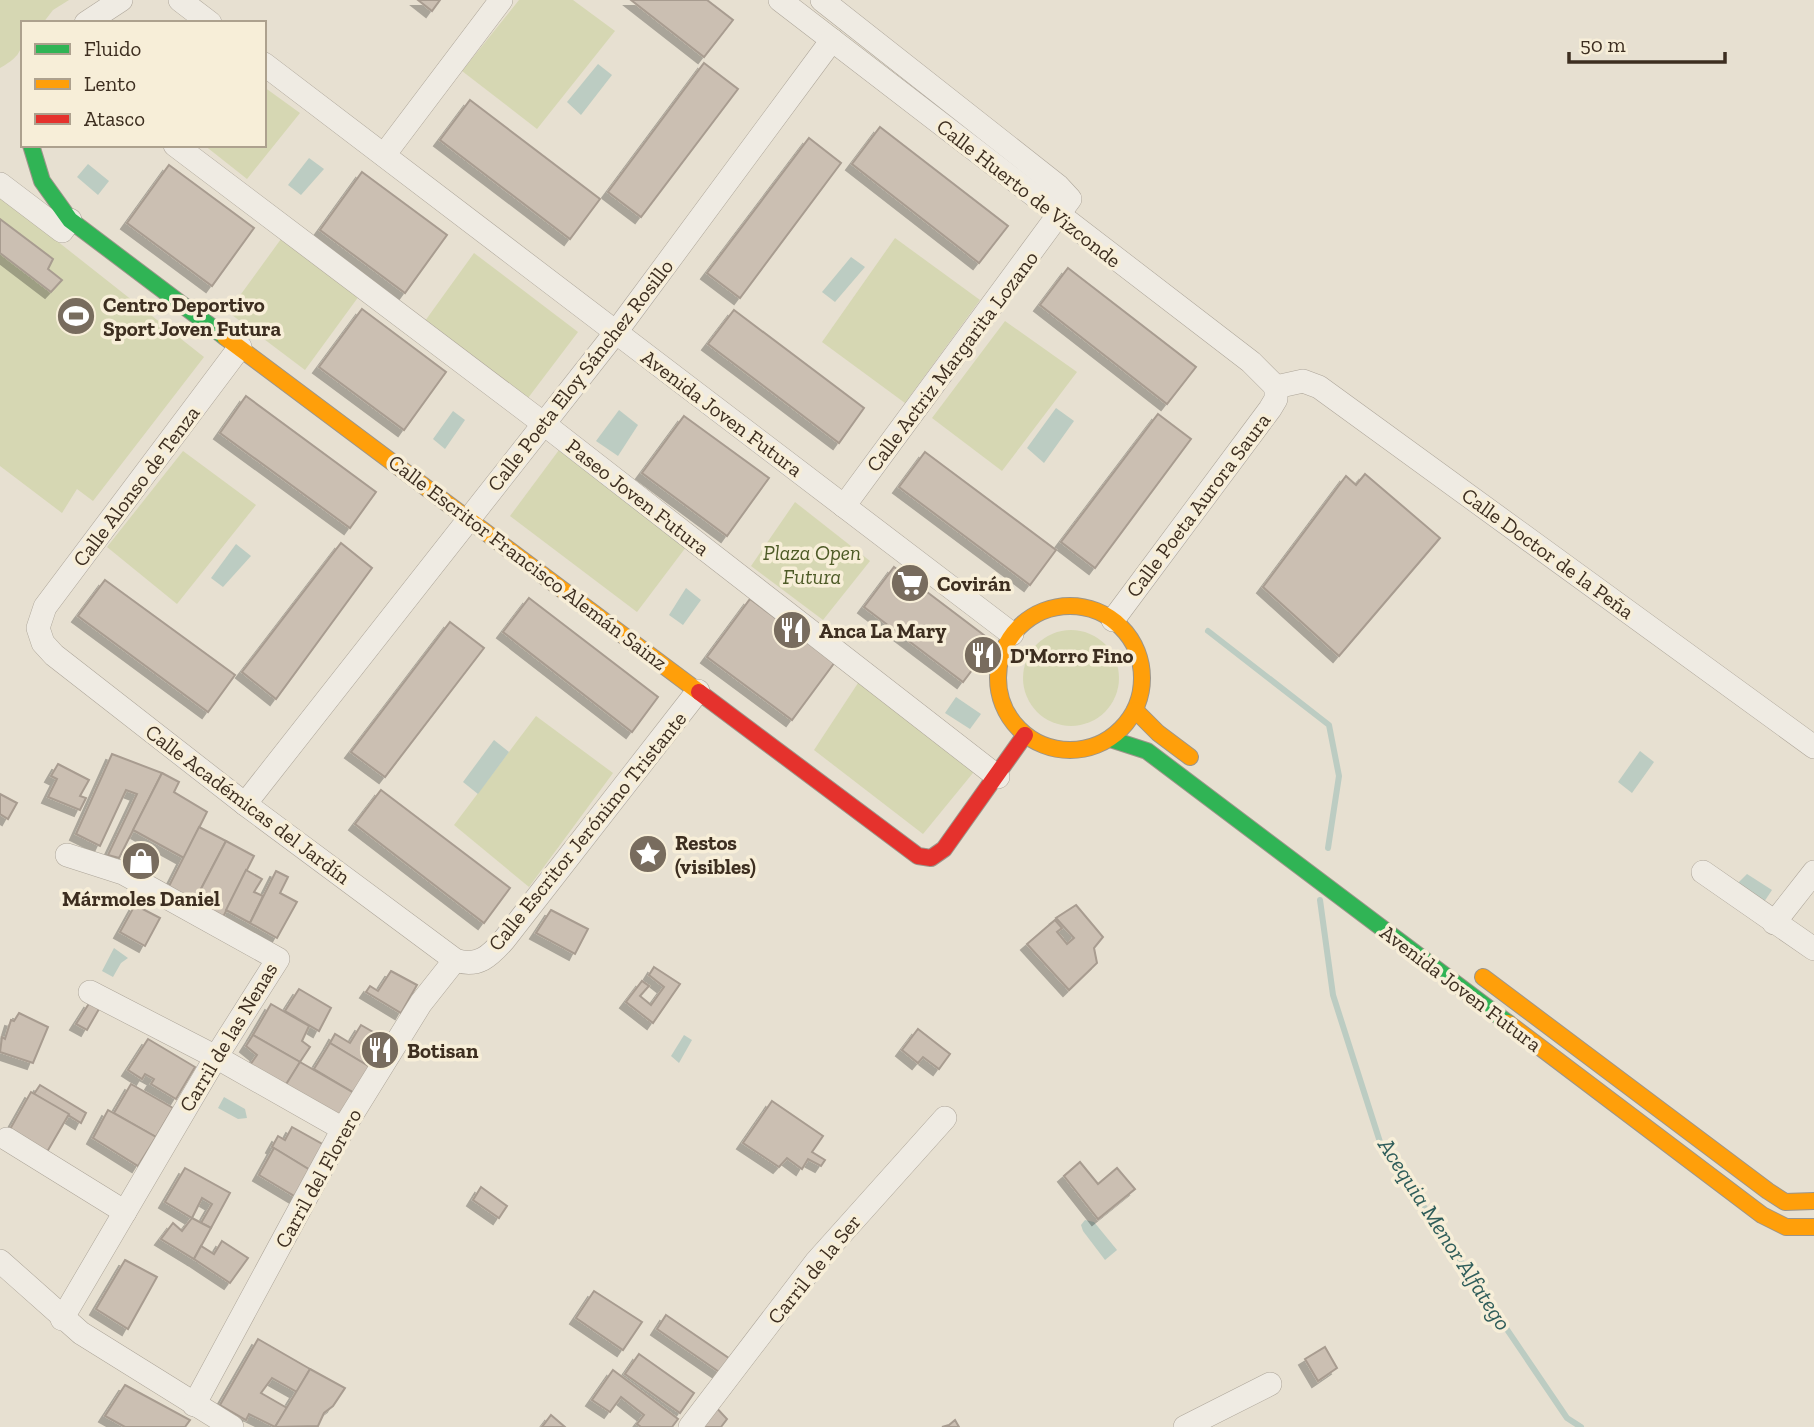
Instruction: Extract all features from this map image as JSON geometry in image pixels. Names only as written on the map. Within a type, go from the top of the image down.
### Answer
[{"type":"street","points":[[89,21],[121,0]]},
{"type":"street","points":[[180,0],[207,21]]},
{"type":"street","points":[[384,155],[501,0]]},
{"type":"street","name":"Calle Huerto de Vizconde","points":[[780,0],[1264,372],[1276,387]]},
{"type":"street","points":[[822,0],[1067,193],[1070,202],[1060,217]]},
{"type":"street","name":"Calle Poeta Eloy Sánchez Rosillo","points":[[245,804],[616,332],[832,40]]},
{"type":"street","name":"Avenida Joven Futura","points":[[266,66],[1012,634]]},
{"type":"street","name":"Calle Escritor Francisco Alemán Sainz","points":[[32,147],[42,181],[70,220],[470,517],[907,849],[925,858],[937,855],[944,849],[1026,735]]},
{"type":"street","name":"Paseo Joven Futura","points":[[178,147],[544,424],[998,777]]},
{"type":"street","points":[[0,184],[62,231],[70,220]]},
{"type":"street","name":"Calle Actriz Margarita Lozano","points":[[844,506],[1060,217]]},
{"type":"street","name":"Calle Alonso de Tenza","points":[[38,628],[45,607],[240,347]]},
{"type":"street","name":"Calle Doctor de la Peña","points":[[1276,387],[1303,381],[1319,387],[1814,747]]},
{"type":"street","name":"Calle Poeta Aurora Saura","points":[[1112,620],[1263,419],[1274,403],[1276,387]]},
{"type":"street","points":[[1070,606],[1093,610],[1112,620],[1132,641],[1142,667],[1141,689],[1135,710],[1124,726],[1110,739],[1082,750],[1052,748],[1026,735],[1007,714],[998,687],[1000,659],[1012,634],[1028,619],[1049,609],[1070,606]]},
{"type":"street","name":"Calle Académicas del Jardín","points":[[38,628],[43,643],[54,655],[245,804],[463,962]]},
{"type":"street","name":"Calle Escritor Jerónimo Tristante","points":[[463,962],[482,961],[504,940],[698,691]]},
{"type":"street","points":[[1135,710],[1158,733],[1203,767]]},
{"type":"street","name":"Avenida Joven Futura","points":[[1110,739],[1147,751],[1762,1215],[1786,1227],[1814,1227]]},
{"type":"street","name":"Carril de las Nenas","points":[[62,1319],[216,1058],[278,959],[123,873],[67,855]]},
{"type":"street","points":[[1703,872],[1814,949]]},
{"type":"street","points":[[1774,923],[1814,872]]},
{"type":"street","name":"Carril del Florero","points":[[194,1405],[344,1129],[421,1003],[463,962]]},
{"type":"street","name":"Avenida Joven Futura","points":[[1469,967],[1768,1191],[1785,1202],[1814,1201]]},
{"type":"street","points":[[90,992],[344,1129]]},
{"type":"street","name":"Carril de la Ser","points":[[690,1427],[816,1262],[945,1118]]},
{"type":"street","points":[[7,1139],[125,1212]]},
{"type":"street","points":[[0,1259],[62,1319],[232,1427]]},
{"type":"street","points":[[1185,1427],[1270,1384]]},
{"type":"green space","points":[[0,0],[69,0],[53,10],[45,21],[21,21],[20,50],[0,68]]},
{"type":"green space","points":[[519,0],[573,0],[615,31],[537,129],[462,71]]},
{"type":"green space","points":[[266,88],[300,113],[247,179],[207,147],[266,147]]},
{"type":"green space","name":"Centro Deportivo Sport Joven Futura","points":[[0,196],[204,357],[93,501],[77,489],[62,513],[0,466]]},
{"type":"green space","points":[[895,238],[980,300],[905,403],[822,342]]},
{"type":"green space","points":[[281,239],[359,296],[305,370],[228,312]]},
{"type":"green space","points":[[474,253],[578,332],[525,402],[425,321]]},
{"type":"green space","points":[[1005,321],[1077,372],[1002,471],[932,418]]},
{"type":"green space","points":[[559,450],[686,547],[637,612],[510,516]]},
{"type":"green space","points":[[183,451],[256,505],[177,604],[107,547]]},
{"type":"green space","name":"Plaza Open Futura","points":[[795,502],[870,561],[823,620],[751,566]]},
{"type":"green space","points":[[1071,630],[1089,634],[1105,644],[1115,660],[1119,678],[1115,696],[1105,712],[1089,722],[1071,726],[1053,722],[1037,712],[1027,696],[1023,678],[1027,660],[1037,644],[1053,634]]},
{"type":"green space","points":[[860,680],[977,768],[923,834],[814,750]]},
{"type":"green space","points":[[536,716],[613,773],[529,887],[454,825]]},
{"type":"shaded area","points":[[598,64],[612,75],[581,115],[567,102]]},
{"type":"shaded area","points":[[309,158],[324,169],[301,195],[288,185]]},
{"type":"shaded area","points":[[88,164],[109,181],[98,195],[77,177]]},
{"type":"shaded area","points":[[851,257],[865,267],[835,302],[822,292]]},
{"type":"shaded area","points":[[1056,408],[1074,421],[1044,463],[1027,448]]},
{"type":"shaded area","points":[[619,410],[638,425],[618,456],[596,441]]},
{"type":"shaded area","points":[[453,411],[465,420],[445,449],[433,439]]},
{"type":"shaded area","points":[[236,544],[251,556],[223,587],[211,578]]},
{"type":"shaded area","points":[[686,588],[701,600],[683,625],[669,615]]},
{"type":"shaded area","points":[[956,697],[981,714],[970,729],[945,713]]},
{"type":"shaded area","points":[[494,740],[509,752],[478,794],[463,782]]},
{"type":"shaded area","points":[[1640,751],[1654,762],[1632,793],[1618,782]]},
{"type":"shaded area","points":[[1747,874],[1772,890],[1764,902],[1738,883]]},
{"type":"shaded area","points":[[114,948],[128,958],[121,963],[113,977],[102,971]]},
{"type":"shaded area","points":[[684,1035],[692,1040],[679,1063],[671,1056]]},
{"type":"shaded area","points":[[224,1097],[245,1109],[247,1118],[238,1119],[218,1108]]},
{"type":"shaded area","points":[[1085,1220],[1094,1222],[1117,1250],[1105,1260],[1083,1231],[1081,1225]]},
{"type":"building","points":[[418,0],[440,0],[432,11]]},
{"type":"building","points":[[631,0],[707,0],[733,20],[704,57]]},
{"type":"building","points":[[704,63],[738,89],[641,217],[608,192]]},
{"type":"building","points":[[470,100],[600,199],[570,239],[440,140]]},
{"type":"building","points":[[880,127],[1008,226],[979,263],[852,164]]},
{"type":"building","points":[[809,138],[841,163],[740,298],[707,273]]},
{"type":"building","points":[[169,165],[254,228],[212,286],[127,223]]},
{"type":"building","points":[[362,172],[447,235],[405,293],[320,230]]},
{"type":"building","points":[[0,219],[53,259],[48,269],[62,280],[51,292],[0,253]]},
{"type":"building","points":[[1068,268],[1196,367],[1167,404],[1040,305]]},
{"type":"building","points":[[362,309],[446,372],[404,430],[319,367]]},
{"type":"building","points":[[734,310],[864,408],[839,443],[708,344]]},
{"type":"building","points":[[246,396],[376,492],[350,528],[220,433]]},
{"type":"building","points":[[1158,414],[1191,439],[1095,568],[1061,542]]},
{"type":"building","points":[[684,416],[769,478],[727,536],[642,473]]},
{"type":"building","points":[[925,452],[1056,550],[1030,585],[899,487]]},
{"type":"building","points":[[1365,474],[1440,538],[1339,656],[1263,587],[1346,476],[1356,485]]},
{"type":"building","points":[[341,543],[372,568],[276,699],[242,672]]},
{"type":"building","points":[[894,567],[993,642],[963,682],[864,607]]},
{"type":"building","points":[[105,580],[235,675],[208,712],[78,616]]},
{"type":"building","points":[[529,598],[658,697],[632,732],[503,632]]},
{"type":"building","points":[[750,599],[835,662],[792,720],[707,657]]},
{"type":"building","points":[[450,622],[484,648],[385,777],[351,752]]},
{"type":"building","points":[[112,754],[162,773],[119,858],[108,855],[137,794],[126,790],[100,846],[76,834]]},
{"type":"building","points":[[58,764],[89,780],[80,796],[86,798],[80,810],[48,797],[57,779],[51,776]]},
{"type":"building","points":[[162,773],[179,782],[174,792],[207,812],[184,858],[133,830]]},
{"type":"building","points":[[381,790],[510,888],[484,923],[355,824]]},
{"type":"building","points":[[0,794],[17,803],[8,819],[0,814]]},
{"type":"building","points":[[199,827],[226,841],[191,908],[165,894]]},
{"type":"building","points":[[226,841],[254,856],[220,923],[191,908]]},
{"type":"building","points":[[246,870],[262,879],[254,892],[263,896],[250,923],[226,910]]},
{"type":"building","points":[[276,871],[288,877],[280,893],[297,902],[277,938],[250,923]]},
{"type":"building","points":[[135,905],[160,918],[145,946],[120,932]]},
{"type":"building","points":[[1076,905],[1103,937],[1094,948],[1097,963],[1069,990],[1027,944],[1055,920],[1062,928],[1057,932],[1067,944],[1074,938],[1056,918]]},
{"type":"building","points":[[551,910],[588,929],[575,954],[536,933]]},
{"type":"building","points":[[654,967],[680,984],[653,1023],[626,1002],[642,981],[649,986],[640,996],[651,1005],[664,987],[649,975]]},
{"type":"building","points":[[391,971],[417,985],[401,1013],[366,992],[370,986],[378,991]]},
{"type":"building","points":[[299,989],[331,1008],[319,1031],[285,1011]]},
{"type":"building","points":[[90,1002],[99,1009],[87,1030],[76,1024]]},
{"type":"building","points":[[271,1004],[309,1026],[302,1041],[310,1047],[300,1062],[253,1035]]},
{"type":"building","points":[[19,1013],[48,1027],[33,1063],[0,1052],[2,1037],[5,1039],[11,1020],[14,1021]]},
{"type":"building","points":[[361,1025],[385,1039],[370,1067],[330,1043],[335,1034],[350,1043]]},
{"type":"building","points":[[918,1029],[950,1054],[939,1069],[923,1057],[918,1063],[902,1050]]},
{"type":"building","points":[[253,1035],[300,1062],[284,1089],[248,1068],[257,1055],[246,1046]]},
{"type":"building","points":[[148,1039],[195,1067],[176,1099],[151,1084],[154,1079],[145,1074],[142,1079],[128,1070]]},
{"type":"building","points":[[330,1043],[370,1067],[354,1093],[314,1069]]},
{"type":"building","points":[[300,1062],[354,1093],[341,1119],[285,1086]]},
{"type":"building","points":[[131,1084],[173,1108],[156,1137],[114,1113]]},
{"type":"building","points":[[40,1085],[86,1113],[81,1123],[34,1094]]},
{"type":"building","points":[[31,1092],[69,1114],[47,1152],[9,1131]]},
{"type":"building","points":[[772,1101],[823,1136],[812,1152],[825,1160],[821,1166],[808,1159],[802,1169],[787,1158],[779,1167],[743,1143]]},
{"type":"building","points":[[108,1110],[156,1137],[138,1166],[93,1138]]},
{"type":"building","points":[[292,1127],[324,1145],[310,1170],[272,1147],[278,1136],[285,1140]]},
{"type":"building","points":[[274,1148],[310,1170],[296,1197],[259,1175]]},
{"type":"building","points":[[1080,1162],[1098,1184],[1117,1168],[1135,1189],[1098,1219],[1064,1176]]},
{"type":"building","points":[[185,1168],[230,1193],[211,1228],[201,1223],[212,1204],[202,1198],[192,1218],[165,1202]]},
{"type":"building","points":[[481,1187],[507,1206],[499,1218],[473,1200]]},
{"type":"building","points":[[192,1218],[211,1228],[194,1259],[161,1239],[173,1223],[182,1231]]},
{"type":"building","points":[[222,1241],[248,1258],[230,1283],[194,1259],[201,1246],[214,1254]]},
{"type":"building","points":[[125,1260],[157,1277],[128,1329],[96,1309]]},
{"type":"building","points":[[594,1291],[642,1322],[623,1350],[576,1318]]},
{"type":"building","points":[[666,1315],[736,1363],[725,1376],[657,1329]]},
{"type":"building","points":[[258,1339],[310,1369],[297,1392],[272,1378],[261,1393],[287,1408],[275,1427],[249,1414],[246,1420],[220,1405]]},
{"type":"building","points":[[1325,1347],[1337,1368],[1318,1381],[1305,1359]]},
{"type":"building","points":[[639,1354],[694,1393],[680,1413],[625,1374]]},
{"type":"building","points":[[310,1369],[345,1388],[333,1406],[324,1413],[318,1426],[275,1427]]},
{"type":"building","points":[[613,1370],[678,1419],[672,1427],[641,1427],[637,1424],[644,1415],[621,1397],[610,1412],[592,1400]]},
{"type":"building","points":[[125,1385],[190,1420],[185,1427],[125,1427],[105,1416]]},
{"type":"building","points":[[712,1403],[727,1419],[721,1427],[695,1427]]},
{"type":"building","points":[[551,1415],[565,1427],[542,1427]]},
{"type":"building","points":[[955,1420],[959,1427],[942,1427],[949,1425]]},
{"type":"waterway","name":"Acequia Menor Alfatego","points":[[1208,631],[1329,725],[1339,776],[1328,848]]},
{"type":"waterway","name":"Acequia Menor Alfatego","points":[[1320,900],[1333,995],[1380,1142],[1567,1418],[1581,1427]]},
{"type":"traffic: fast","points":[[32,147],[42,181],[70,220],[225,337]]},
{"type":"traffic: fast","points":[[1110,739],[1147,751],[1508,1023]]},
{"type":"traffic: slow","points":[[225,337],[699,692]]},
{"type":"traffic: slow","points":[[1070,606],[1097,612],[1121,627],[1136,651],[1142,678],[1136,705],[1121,729],[1097,744],[1070,750],[1043,744],[1019,729],[1004,705],[998,678],[1004,651],[1019,627],[1043,612],[1070,606]]},
{"type":"traffic: slow","points":[[1135,710],[1158,733],[1190,757]]},
{"type":"traffic: slow","points":[[1483,977],[1768,1191],[1785,1202],[1814,1201]]},
{"type":"traffic: slow","points":[[1508,1023],[1762,1215],[1786,1227],[1814,1227]]},
{"type":"traffic: jam","points":[[699,692],[918,856],[931,858],[944,849],[1025,735]]},
{"type":"place","name":"Centro Deportivo Sport Joven Futura","points":[[76,316]]},
{"type":"place","name":"Covirán","points":[[910,583]]},
{"type":"place","name":"Anca La Mary","points":[[792,630]]},
{"type":"place","name":"D'Morro Fino","points":[[983,655]]},
{"type":"place","name":"Restos (visibles)","points":[[648,854]]},
{"type":"place","name":"Mármoles Daniel","points":[[141,861]]},
{"type":"place","name":"Botisan","points":[[380,1050]]}]
